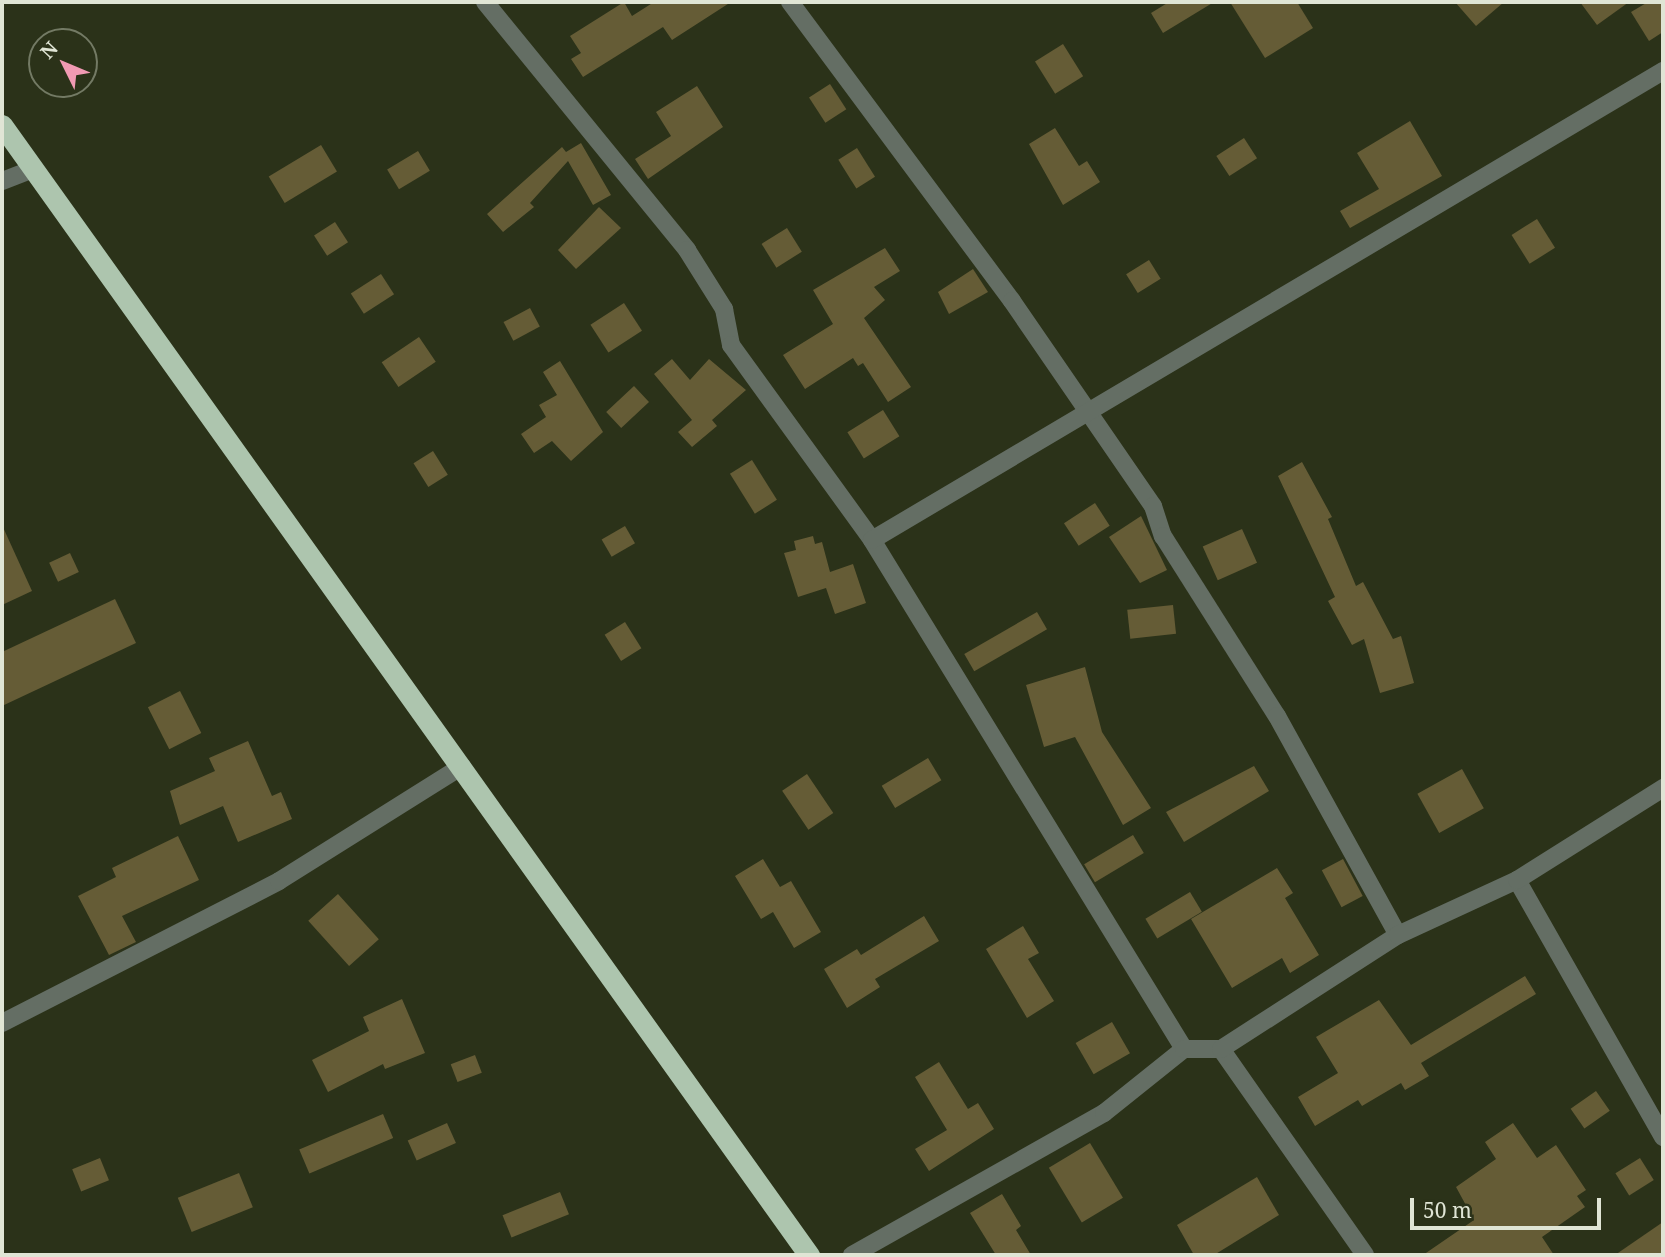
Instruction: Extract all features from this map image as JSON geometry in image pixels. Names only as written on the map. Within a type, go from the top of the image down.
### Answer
[{"type":"highway","points":[[2,125],[809,1255]]},
{"type":"street","points":[[485,2],[687,250],[724,309],[731,345],[872,540],[1184,1049]]},
{"type":"street","points":[[790,2],[1012,301],[1086,413],[1153,506],[1163,536],[1277,716],[1398,935]]},
{"type":"street","points":[[872,540],[1663,71]]},
{"type":"street","points":[[2,181],[33,169]]},
{"type":"street","points":[[2,1023],[279,881],[462,766]]},
{"type":"street","points":[[852,1255],[1104,1113],[1184,1049],[1221,1049],[1398,935],[1517,880],[1663,788]]},
{"type":"street","points":[[1517,880],[1663,1137]]},
{"type":"street","points":[[1221,1049],[1365,1255]]},
{"type":"building","points":[[624,2],[632,16],[654,2],[731,2],[672,40],[663,27],[583,77],[571,59],[581,53],[570,36]]},
{"type":"building","points":[[1169,2],[1214,2],[1163,33],[1151,13]]},
{"type":"building","points":[[1230,2],[1297,2],[1313,28],[1265,58]]},
{"type":"building","points":[[1455,2],[1504,2],[1476,26]]},
{"type":"building","points":[[1580,2],[1629,2],[1597,25]]},
{"type":"building","points":[[1648,2],[1663,2],[1663,32],[1649,41],[1631,12]]},
{"type":"building","points":[[1063,44],[1083,76],[1055,94],[1035,61]]},
{"type":"building","points":[[830,84],[846,109],[825,123],[809,98]]},
{"type":"building","points":[[697,86],[723,127],[648,179],[635,159],[671,136],[656,112]]},
{"type":"building","points":[[1410,121],[1442,176],[1350,228],[1340,211],[1379,189],[1357,153]]},
{"type":"building","points":[[1055,128],[1079,166],[1087,161],[1100,182],[1063,205],[1029,144]]},
{"type":"building","points":[[1244,138],[1257,158],[1229,176],[1216,156]]},
{"type":"building","points":[[581,143],[611,195],[593,205],[568,161],[530,203],[534,207],[503,232],[487,214],[562,147],[566,152]]},
{"type":"building","points":[[321,145],[337,172],[285,203],[269,176]]},
{"type":"building","points":[[857,148],[875,177],[856,188],[838,160]]},
{"type":"building","points":[[418,151],[430,171],[399,189],[387,170]]},
{"type":"building","points":[[599,207],[621,228],[576,269],[558,250]]},
{"type":"building","points":[[1537,219],[1555,248],[1530,264],[1512,235]]},
{"type":"building","points":[[335,222],[348,242],[327,256],[314,236]]},
{"type":"building","points":[[787,228],[802,252],[776,268],[762,244]]},
{"type":"building","points":[[885,248],[900,271],[874,287],[885,300],[864,318],[911,387],[888,402],[863,363],[858,366],[853,358],[805,389],[783,355],[833,324],[813,290]]},
{"type":"building","points":[[1149,260],[1161,279],[1138,293],[1126,274]]},
{"type":"building","points":[[973,269],[988,292],[949,314],[938,292]]},
{"type":"building","points":[[381,274],[394,294],[364,314],[351,294]]},
{"type":"building","points":[[624,303],[642,331],[608,352],[590,325]]},
{"type":"building","points":[[530,308],[540,327],[513,341],[504,322]]},
{"type":"building","points":[[419,337],[436,362],[398,387],[382,362]]},
{"type":"building","points":[[672,359],[690,380],[709,359],[746,390],[712,420],[717,426],[692,447],[678,432],[692,420],[654,374]]},
{"type":"building","points":[[560,361],[603,432],[571,461],[552,441],[534,453],[521,434],[546,417],[539,405],[557,395],[543,372]]},
{"type":"building","points":[[634,386],[649,402],[621,428],[606,412]]},
{"type":"building","points":[[883,410],[899,436],[864,459],[847,432]]},
{"type":"building","points":[[433,451],[448,475],[428,487],[413,463]]},
{"type":"building","points":[[752,460],[777,500],[755,514],[730,474]]},
{"type":"building","points":[[1302,462],[1332,517],[1328,519],[1356,586],[1363,582],[1393,639],[1401,636],[1414,683],[1380,693],[1364,639],[1352,645],[1328,601],[1335,597],[1278,476]]},
{"type":"building","points":[[1095,503],[1110,526],[1079,546],[1064,523]]},
{"type":"building","points":[[1141,516],[1167,570],[1140,583],[1109,537]]},
{"type":"building","points":[[2,525],[32,591],[2,605]]},
{"type":"building","points":[[625,526],[635,543],[612,557],[602,540]]},
{"type":"building","points":[[1242,529],[1257,563],[1218,580],[1203,546]]},
{"type":"building","points":[[813,536],[815,544],[822,542],[830,572],[853,564],[866,603],[835,614],[826,588],[798,597],[784,553],[796,550],[794,541]]},
{"type":"building","points":[[70,553],[79,572],[58,582],[49,563]]},
{"type":"building","points":[[115,599],[136,643],[2,706],[2,652]]},
{"type":"building","points":[[1173,605],[1176,634],[1130,639],[1127,610]]},
{"type":"building","points":[[1037,612],[1047,629],[974,671],[964,654]]},
{"type":"building","points":[[625,622],[641,648],[621,661],[605,635]]},
{"type":"building","points":[[1085,667],[1102,732],[1151,808],[1123,825],[1075,737],[1044,747],[1026,685]]},
{"type":"building","points":[[180,691],[201,733],[169,749],[148,707]]},
{"type":"building","points":[[248,741],[272,796],[281,792],[292,819],[238,842],[223,806],[180,825],[170,791],[215,771],[209,758]]},
{"type":"building","points":[[928,758],[941,780],[895,808],[882,786]]},
{"type":"building","points":[[1254,766],[1269,791],[1184,842],[1166,812]]},
{"type":"building","points":[[1462,769],[1484,808],[1439,833],[1417,794]]},
{"type":"building","points":[[807,774],[833,813],[808,830],[782,791]]},
{"type":"building","points":[[1133,835],[1144,853],[1095,882],[1084,864]]},
{"type":"building","points":[[178,836],[199,880],[122,916],[136,942],[109,955],[78,896],[116,877],[112,868]]},
{"type":"building","points":[[763,859],[780,887],[791,881],[821,932],[794,948],[773,912],[761,919],[735,876]]},
{"type":"building","points":[[1343,859],[1363,896],[1342,907],[1322,870]]},
{"type":"building","points":[[1277,868],[1293,893],[1285,898],[1319,955],[1290,973],[1282,958],[1232,988],[1191,919]]},
{"type":"building","points":[[1190,892],[1202,912],[1157,938],[1145,919]]},
{"type":"building","points":[[338,894],[379,939],[349,966],[308,921]]},
{"type":"building","points":[[924,916],[939,941],[875,979],[880,987],[847,1008],[824,969],[857,949],[861,955]]},
{"type":"building","points":[[1023,926],[1039,953],[1028,959],[1054,1001],[1027,1018],[986,949]]},
{"type":"building","points":[[1525,976],[1536,994],[1421,1063],[1429,1076],[1405,1090],[1401,1083],[1362,1106],[1358,1100],[1315,1126],[1298,1097],[1338,1073],[1316,1037],[1379,1000],[1411,1045]]},
{"type":"building","points":[[402,999],[425,1053],[385,1069],[383,1064],[328,1092],[312,1060],[369,1031],[363,1017]]},
{"type":"building","points":[[1112,1022],[1130,1053],[1094,1074],[1076,1043]]},
{"type":"building","points":[[475,1055],[482,1073],[458,1082],[451,1064]]},
{"type":"building","points":[[939,1062],[968,1109],[978,1103],[994,1129],[929,1171],[915,1149],[947,1130],[915,1077]]},
{"type":"building","points":[[1596,1091],[1610,1111],[1584,1128],[1571,1109]]},
{"type":"building","points":[[383,1114],[393,1138],[309,1173],[299,1150]]},
{"type":"building","points":[[447,1123],[456,1143],[417,1161],[408,1140]]},
{"type":"building","points":[[1513,1123],[1537,1158],[1556,1145],[1586,1190],[1577,1196],[1585,1207],[1542,1237],[1554,1255],[1423,1255],[1474,1220],[1456,1187],[1496,1159],[1485,1142]]},
{"type":"building","points":[[1090,1143],[1123,1198],[1082,1223],[1049,1168]]},
{"type":"building","points":[[100,1158],[109,1180],[81,1191],[72,1169]]},
{"type":"building","points":[[1640,1158],[1654,1180],[1629,1195],[1615,1173]]},
{"type":"building","points":[[239,1173],[253,1207],[192,1232],[178,1198]]},
{"type":"building","points":[[1257,1177],[1279,1215],[1214,1255],[1194,1255],[1177,1225]]},
{"type":"building","points":[[560,1192],[569,1214],[512,1237],[503,1215]]},
{"type":"building","points":[[1002,1194],[1021,1226],[1016,1230],[1031,1255],[996,1255],[970,1213]]},
{"type":"building","points":[[1663,1222],[1663,1255],[1615,1255]]}]
